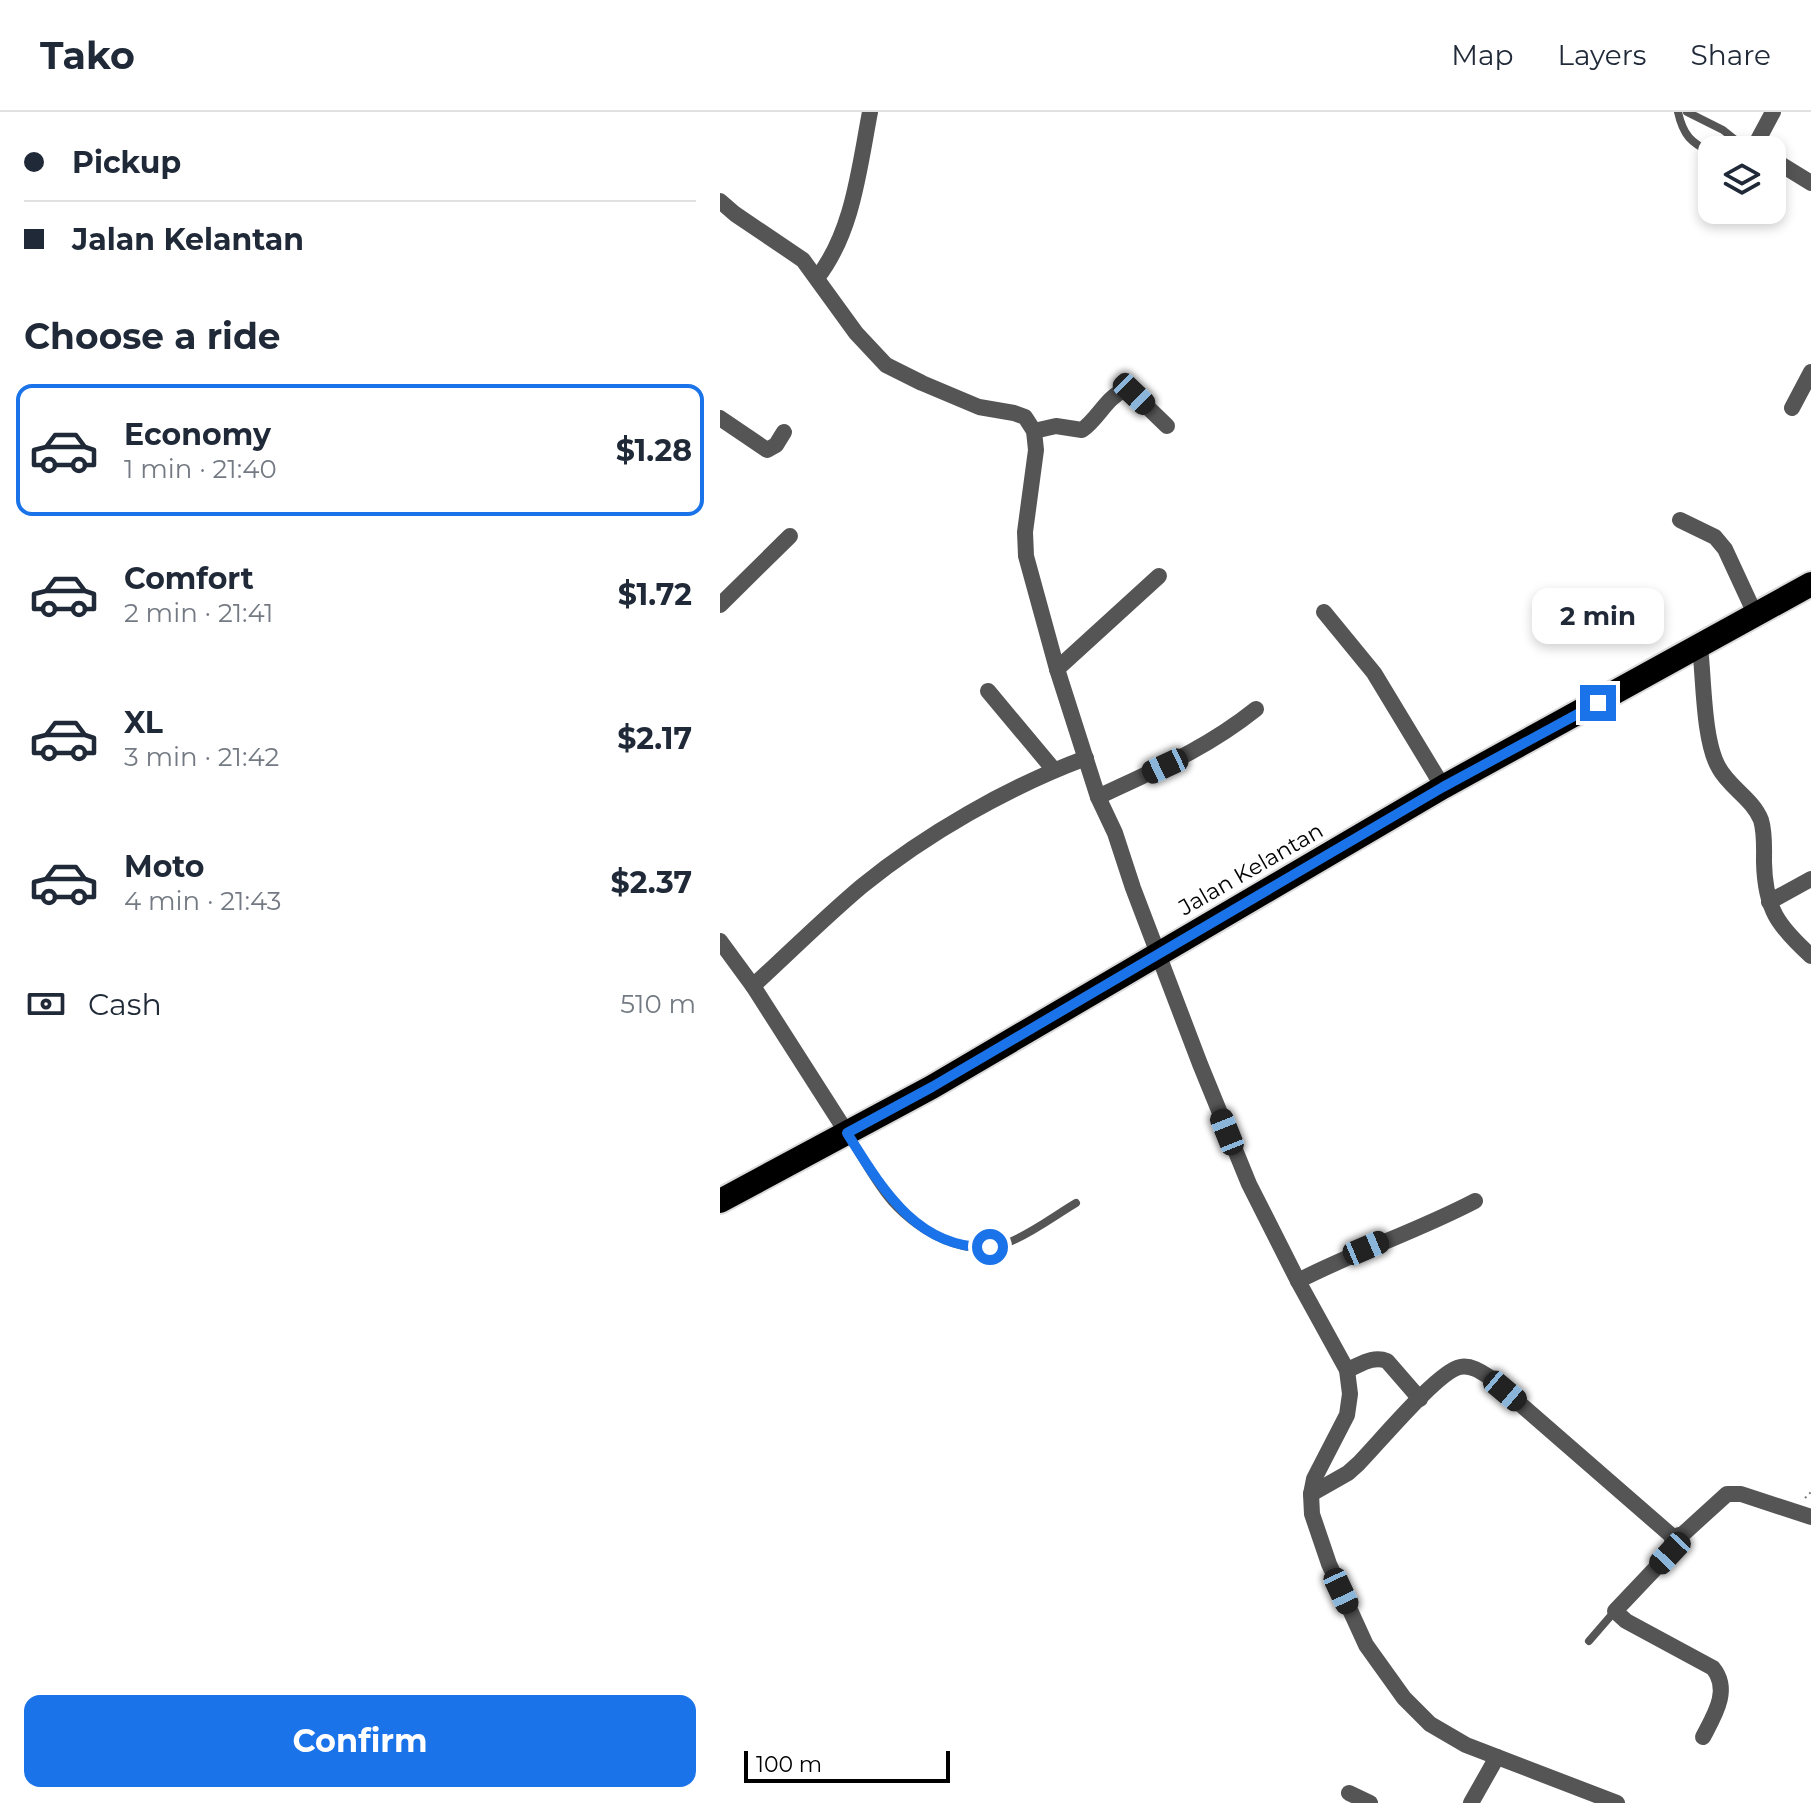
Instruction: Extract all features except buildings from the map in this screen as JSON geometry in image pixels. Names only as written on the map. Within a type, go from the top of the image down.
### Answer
[{"type":"highway","name":"Jalan Kelantan","points":[[720,1201],[932,1087],[1443,787],[1811,584]]},
{"type":"street","points":[[817,278],[837,249],[847,222],[870,112]]},
{"type":"street","points":[[1760,136],[1773,112]]},
{"type":"street","points":[[1786,168],[1811,183]]},
{"type":"street","points":[[720,201],[803,260],[856,333],[886,365],[979,407],[1025,417],[1034,431],[1036,450],[1025,544],[1032,582],[1057,669],[1098,797],[1115,833],[1133,888],[1249,1184],[1347,1370],[1350,1394],[1347,1415],[1314,1479],[1311,1494],[1312,1514],[1339,1587],[1366,1645],[1404,1698],[1430,1724],[1466,1745],[1617,1803]]},
{"type":"street","points":[[1792,408],[1811,372]]},
{"type":"street","points":[[1034,431],[1056,426],[1082,430],[1092,423],[1114,395],[1124,390],[1129,390],[1167,426]]},
{"type":"street","points":[[720,418],[767,450],[776,445],[784,432]]},
{"type":"street","points":[[1680,520],[1715,537],[1725,549],[1756,616]]},
{"type":"street","points":[[720,605],[790,536]]},
{"type":"street","points":[[1057,669],[1159,576]]},
{"type":"street","points":[[1324,612],[1374,673],[1443,787]]},
{"type":"street","points":[[1700,647],[1713,755],[1727,781],[1752,805],[1761,821],[1764,876],[1769,902],[1778,924],[1811,956]]},
{"type":"street","points":[[988,691],[1054,770]]},
{"type":"street","points":[[1098,797],[1187,755],[1222,735],[1256,709]]},
{"type":"street","points":[[753,986],[862,887],[895,862],[970,813],[1054,770],[1086,758]]},
{"type":"street","points":[[1769,902],[1811,879]]},
{"type":"street","points":[[720,941],[753,986],[847,1133]]},
{"type":"street","points":[[1298,1281],[1345,1257],[1432,1223],[1475,1201]]},
{"type":"street","points":[[1347,1370],[1369,1361],[1387,1361],[1420,1399]]},
{"type":"street","points":[[1311,1494],[1348,1473],[1448,1372],[1461,1367],[1472,1368],[1489,1377],[1673,1537]]},
{"type":"street","points":[[1673,1537],[1683,1534],[1727,1494],[1741,1494],[1811,1517]]},
{"type":"street","points":[[1673,1537],[1670,1553],[1615,1611],[1626,1621],[1713,1668],[1718,1675],[1720,1700],[1703,1737]]},
{"type":"street","points":[[1471,1803],[1497,1757]]},
{"type":"street","points":[[1349,1793],[1370,1803]]},
{"type":"lane","points":[[1678,112],[1689,141],[1698,146]]},
{"type":"lane","points":[[1687,112],[1732,136]]},
{"type":"lane","points":[[847,1133],[894,1204],[931,1233],[952,1243],[980,1247],[1006,1244],[1076,1203]]},
{"type":"lane","points":[[1589,1641],[1615,1611]]},
{"type":"route","points":[[990,1247],[963,1246],[942,1240],[916,1223],[881,1188],[847,1133],[932,1087],[1443,787],[1598,703]]}]
